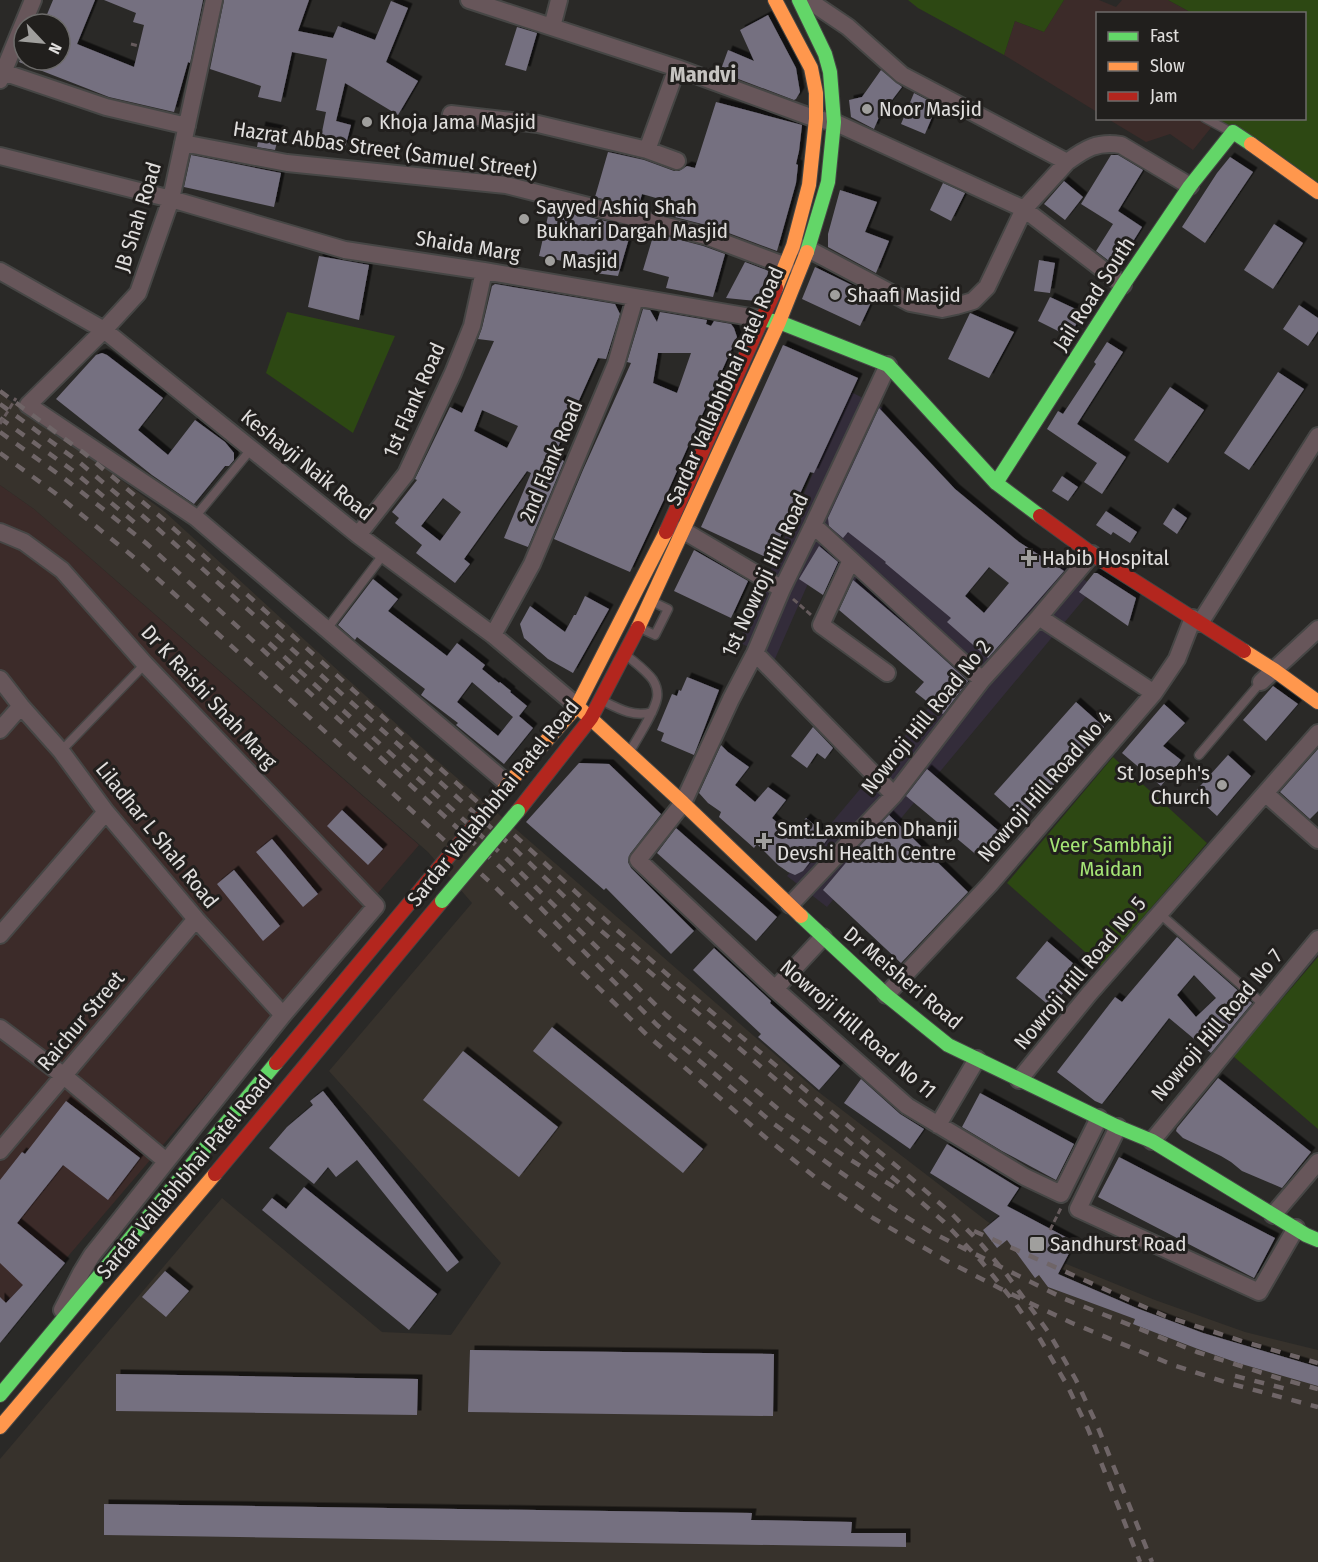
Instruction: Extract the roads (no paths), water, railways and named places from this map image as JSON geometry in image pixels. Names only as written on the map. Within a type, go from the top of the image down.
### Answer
[{"type":"main road","name":"Sardar Vallabhbhai Patel Road","points":[[0,1395],[504,789],[577,706],[676,530],[779,322],[800,247],[816,119],[816,93],[811,68],[775,0]]},
{"type":"main road","name":"Sardar Vallabhbhai Patel Road","points":[[0,1427],[518,811],[591,718],[651,601],[676,530],[786,266],[819,218],[828,182],[834,122],[830,72],[816,33],[799,0]]},
{"type":"main road","name":"Jail Road South","points":[[996,483],[1123,285],[1190,186],[1233,132]]},
{"type":"main road","points":[[1233,132],[1318,192]]},
{"type":"main road","points":[[762,319],[779,322],[888,365],[996,483],[1092,554],[1274,670],[1318,702]]},
{"type":"main road","name":"Dr Meisheri Road","points":[[577,706],[683,803],[823,938],[886,995],[948,1045],[1118,1127],[1152,1141],[1318,1240]]},
{"type":"main road","points":[[32,1356],[49,1370]]},
{"type":"street","points":[[1,75],[33,0]]},
{"type":"street","name":"JB Shah Road","points":[[195,517],[22,402],[104,330],[138,294],[171,200],[214,0]]},
{"type":"street","points":[[469,0],[677,68],[816,119],[834,122],[1024,209],[1123,285]]},
{"type":"street","points":[[552,27],[560,0]]},
{"type":"street","points":[[808,0],[848,27],[902,75],[1066,162]]},
{"type":"street","points":[[647,150],[677,68]]},
{"type":"street","name":"Hazrat Abbas Street (Samuel Street)","points":[[1,75],[108,102],[185,135],[286,163],[507,185],[706,236],[786,266]]},
{"type":"street","points":[[451,114],[538,124],[647,150],[677,160]]},
{"type":"street","points":[[800,247],[910,303],[942,309],[973,301],[987,287],[1024,209],[1066,162],[1085,149],[1100,144],[1121,145],[1190,186]]},
{"type":"street","name":"Shaida Marg","points":[[0,156],[171,200],[345,250],[484,271],[762,319]]},
{"type":"street","name":"Keshavji Naik Road","points":[[0,271],[104,330],[383,555],[493,635],[577,706]]},
{"type":"street","name":"1st Flank Road","points":[[358,535],[405,474],[410,464],[453,373],[472,326],[484,271]]},
{"type":"street","name":"2nd Flank Road","points":[[493,635],[532,564],[616,364],[634,298]]},
{"type":"street","name":"1st Nowroji Hill Road","points":[[638,860],[683,803],[888,365]]},
{"type":"street","name":"Nowroji Hill Road No 4","points":[[886,995],[990,884],[1154,693],[1177,659],[1196,621],[1318,436]]},
{"type":"street","points":[[195,517],[327,629],[504,789]]},
{"type":"street","points":[[813,525],[982,680]]},
{"type":"street","points":[[676,530],[782,589]]},
{"type":"street","name":"Dr K Raishi Shah Marg","points":[[0,532],[24,542],[62,570],[145,664],[376,906],[284,1015]]},
{"type":"street","name":"Nowroji Hill Road No 2","points":[[790,905],[894,795],[982,680],[1092,554]]},
{"type":"street","points":[[851,560],[821,624],[887,673]]},
{"type":"street","points":[[1039,617],[1154,693]]},
{"type":"street","points":[[1261,682],[1318,629]]},
{"type":"street","points":[[755,653],[894,795]]},
{"type":"street","name":"Liladhar L Shah Road","points":[[0,679],[61,751],[106,812],[196,919],[284,1015]]},
{"type":"street","points":[[0,730],[21,706]]},
{"type":"street","name":"Nowroji Hill Road No 5","points":[[1019,1080],[1089,994],[1318,733]]},
{"type":"street","points":[[1266,794],[1318,840]]},
{"type":"street","points":[[0,935],[106,812]]},
{"type":"street","name":"Nowroji Hill Road No 11","points":[[638,860],[775,989],[907,1106],[1025,1177],[1060,1194],[1099,1118]]},
{"type":"street","name":"Raichur Street","points":[[0,1151],[196,919]]},
{"type":"street","points":[[775,989],[823,938]]},
{"type":"street","name":"Nowroji Hill Road No 7","points":[[1152,1141],[1318,939]]},
{"type":"street","points":[[51,1333],[92,1255],[284,1015]]},
{"type":"street","points":[[0,1028],[64,1076],[166,1161]]},
{"type":"street","points":[[938,1125],[977,1059]]},
{"type":"street","points":[[1118,1127],[1078,1209],[1259,1292],[1296,1228]]},
{"type":"street","points":[[1273,1215],[1318,1162]]},
{"type":"lane","points":[[1209,120],[1233,132]]},
{"type":"lane","points":[[195,517],[252,448]]},
{"type":"lane","points":[[327,629],[383,555]]},
{"type":"lane","points":[[624,654],[652,679],[658,697],[629,753]]},
{"type":"lane","points":[[61,751],[145,664]]},
{"type":"lane","points":[[1199,755],[1261,682]]},
{"type":"lane","points":[[601,699],[632,713],[652,712]]},
{"type":"lane","points":[[1160,914],[1264,1005]]},
{"type":"railway","points":[[0,391],[84,453],[163,519],[677,983],[952,1214],[1007,1275],[1049,1333],[1076,1380],[1097,1425],[1152,1562]]},
{"type":"railway","points":[[0,404],[79,462],[157,528],[517,851],[592,923],[944,1222],[981,1261],[1015,1303],[1040,1339],[1067,1385],[1088,1429],[1140,1562]]},
{"type":"railway","points":[[0,418],[72,470],[140,527]]},
{"type":"railway","points":[[0,432],[65,479],[146,543],[501,868],[657,1025],[774,1124],[833,1167],[929,1231],[1065,1299],[1197,1352],[1318,1389]]},
{"type":"railway","points":[[0,453],[55,493],[136,559],[491,883],[647,1035],[765,1137],[820,1181],[873,1218],[945,1260],[1072,1323],[1173,1365],[1228,1383],[1318,1407]]},
{"type":"railway","points":[[269,643],[509,861],[666,1015],[783,1113],[897,1189]]},
{"type":"railway","points":[[974,1231],[1165,1316],[1318,1363]]},
{"type":"railway","points":[[1235,1376],[1287,1389]]},
{"type":"place","name":"Noor Masjid","points":[[867,109]]},
{"type":"place","name":"Khoja Jama Masjid","points":[[367,122]]},
{"type":"place","name":"Sayyed Ashiq Shah Bukhari Dargah Masjid","points":[[524,219]]},
{"type":"place","name":"Masjid","points":[[550,261]]},
{"type":"place","name":"Shaafi Masjid","points":[[835,295]]},
{"type":"place","name":"Habib Hospital","points":[[1029,558]]},
{"type":"place","name":"St Joseph's Church","points":[[1222,785]]},
{"type":"place","name":"Smt.Laxmiben Dhanji Devshi Health Centre","points":[[764,841]]},
{"type":"place","name":"Sandhurst Road","points":[[1037,1244]]},
{"type":"district","name":"Mandvi","points":[[703,74]]},
{"type":"park label","name":"Veer Sambhaji Maidan","points":[[1111,857]]}]
